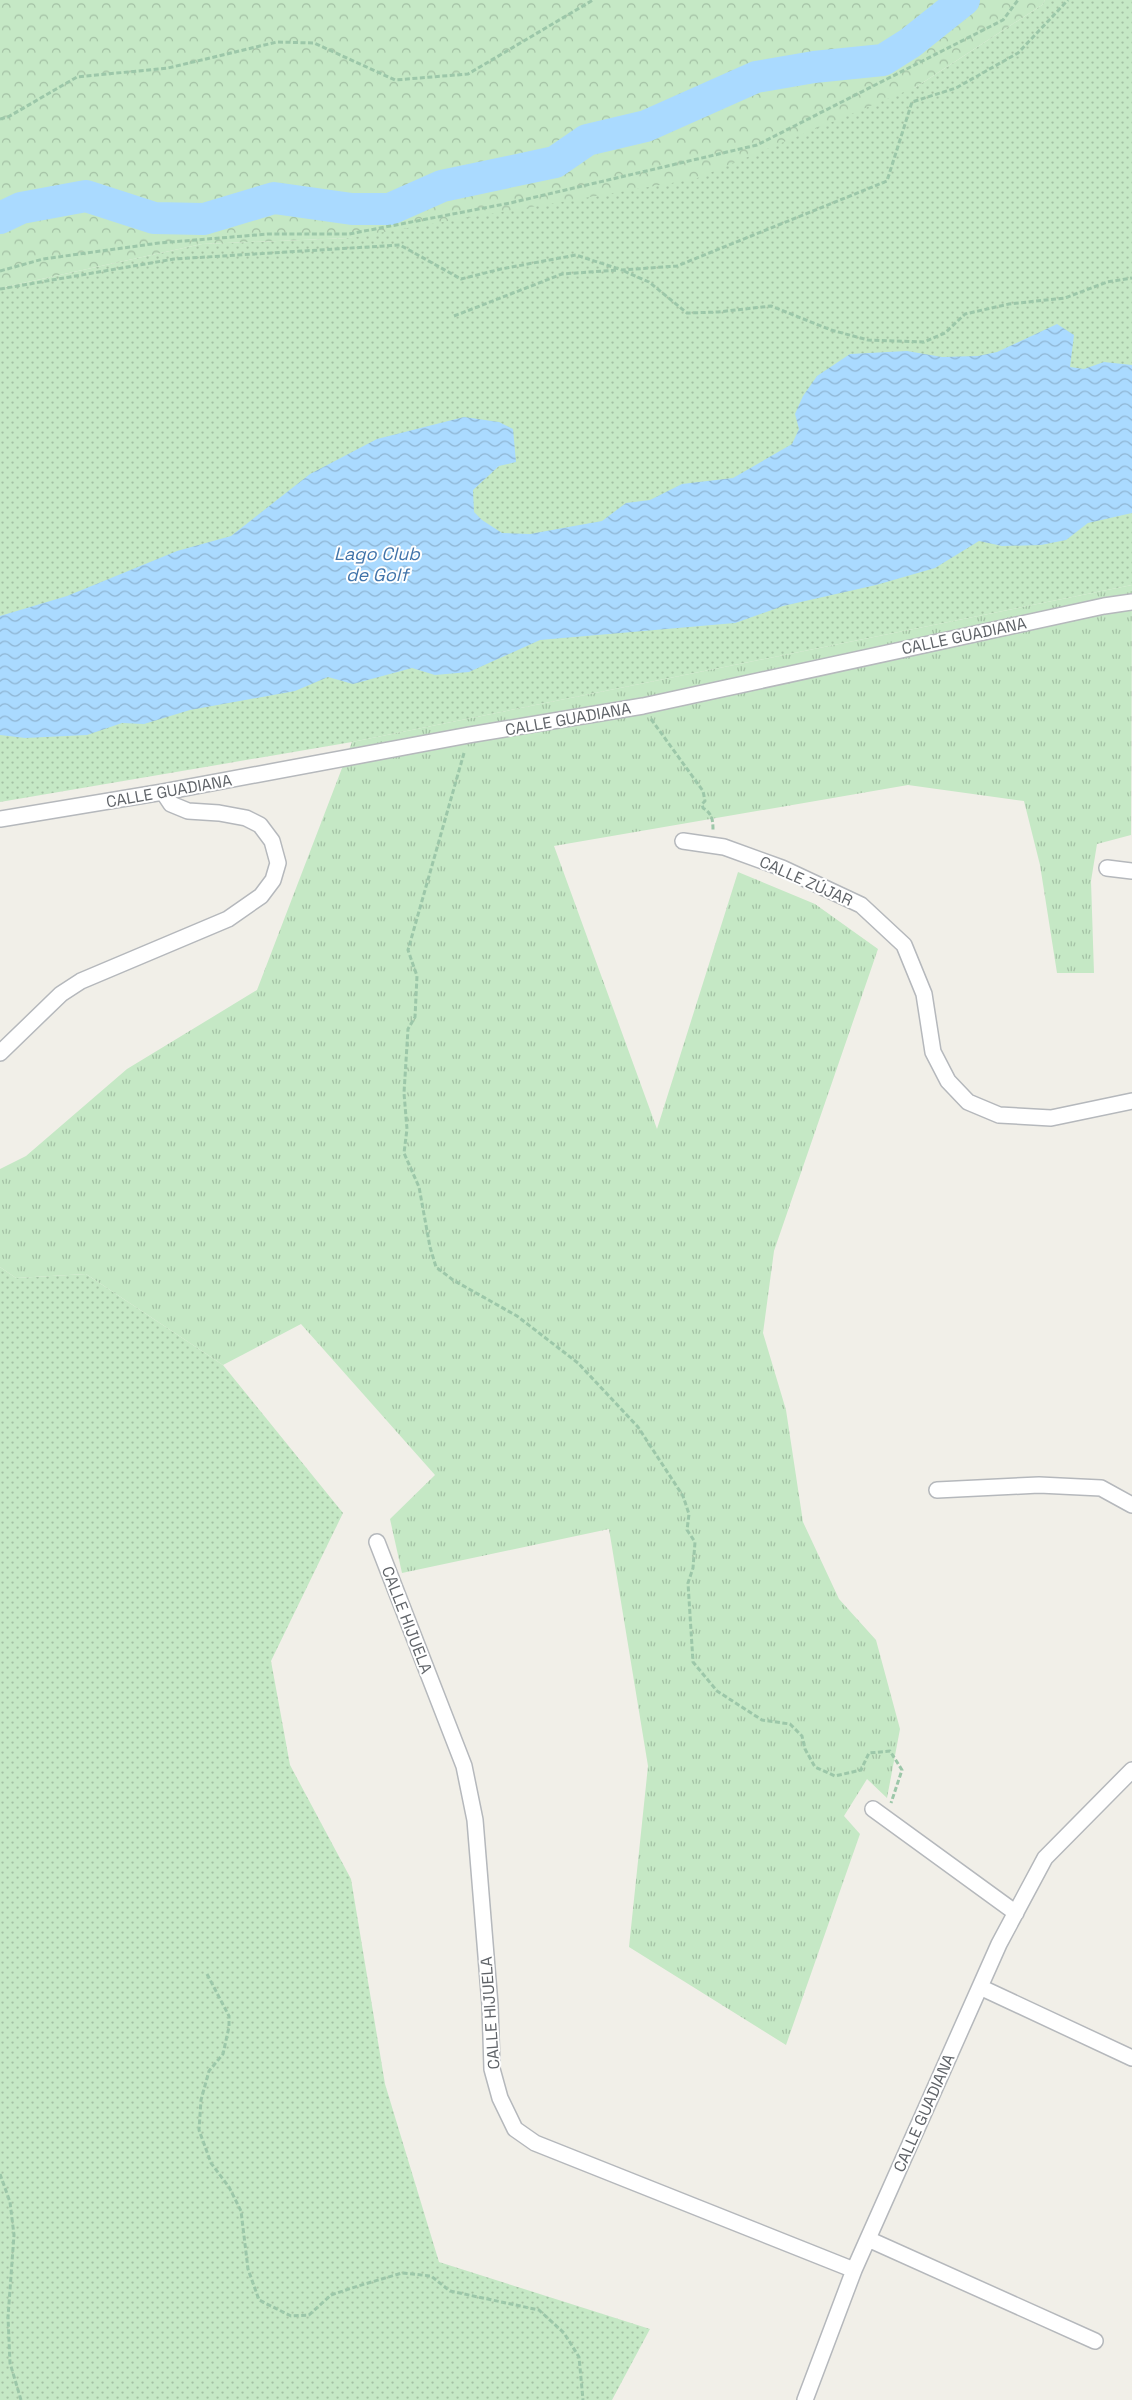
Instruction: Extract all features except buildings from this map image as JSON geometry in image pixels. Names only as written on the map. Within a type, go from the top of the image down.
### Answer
[{"type":"street","name":"CALLE GUADIANA","points":[[0,819],[163,792],[469,735],[644,706],[1095,608],[1132,602]]},
{"type":"street","points":[[0,1053],[61,994],[81,981],[228,919],[261,896],[273,880],[278,863],[272,842],[260,825],[246,818],[219,813],[188,811],[171,804],[163,792]]},
{"type":"street","name":"CALLE ZÚJAR","points":[[683,841],[724,847],[782,868],[861,905],[904,946],[924,994],[933,1052],[948,1081],[968,1102],[998,1115],[1051,1118],[1132,1101]]},
{"type":"street","points":[[1107,868],[1132,871]]},
{"type":"street","points":[[937,1490],[1039,1484],[1102,1488],[1132,1505]]},
{"type":"street","name":"CALLE HIJUELA","points":[[377,1542],[464,1766],[475,1820],[490,2005],[492,2069],[500,2098],[515,2129],[534,2143],[854,2270]]},
{"type":"street","name":"CALLE GUADIANA","points":[[806,2400],[854,2270],[980,1987],[1016,1913],[1045,1858],[1132,1770]]},
{"type":"street","points":[[873,1808],[1016,1913]]},
{"type":"street","points":[[980,1987],[1132,2058]]},
{"type":"street","points":[[868,2239],[1095,2341]]},
{"type":"path","points":[[0,118],[8,117],[77,77],[168,68],[277,42],[314,43],[395,80],[468,74],[593,0]]},
{"type":"path","points":[[0,271],[43,259],[159,243],[268,234],[349,234],[510,203],[756,145],[1003,20],[1018,0]]},
{"type":"path","points":[[454,316],[562,274],[677,266],[887,181],[912,102],[956,88],[1018,53],[1068,0]]},
{"type":"path","points":[[0,289],[174,259],[391,245],[400,245],[461,279],[501,269],[576,255],[622,270],[650,282],[687,313],[718,312],[771,306],[831,330],[868,340],[924,342],[945,333],[965,314],[1009,304],[1065,298],[1107,282],[1132,278]]},
{"type":"path","points":[[644,706],[658,731],[703,791],[706,801],[702,804],[703,808],[708,811],[713,821],[714,846]]},
{"type":"path","points":[[469,735],[408,950],[417,976],[415,1017],[408,1029],[404,1093],[407,1130],[404,1153],[419,1188],[430,1247],[436,1267],[454,1280],[517,1316],[578,1363],[638,1427],[683,1496],[689,1514],[687,1530],[695,1542],[693,1568],[688,1583],[693,1662],[717,1691],[762,1720],[790,1724],[802,1736],[805,1749],[815,1767],[836,1776],[860,1770],[869,1753],[890,1751],[902,1770],[886,1819]]},
{"type":"path","points":[[207,1974],[228,2016],[229,2027],[223,2054],[209,2071],[201,2100],[199,2130],[211,2163],[229,2187],[240,2211],[248,2269],[259,2300],[291,2316],[309,2315],[331,2296],[358,2286],[402,2272],[431,2276],[450,2291],[539,2310],[564,2333],[579,2357],[583,2400]]},
{"type":"path","points":[[0,2174],[10,2202],[14,2235],[8,2317],[10,2363],[21,2400]]},
{"type":"green space","points":[[0,0],[1045,0],[1042,5],[916,87],[695,179],[349,238],[202,244],[0,288]]},
{"type":"green space","points":[[1045,0],[1132,0],[1132,585],[352,742],[0,802],[0,288],[202,244],[349,238],[916,87],[1042,5]]},
{"type":"green space","points":[[1132,585],[1131,835],[1097,844],[1091,881],[1094,973],[1057,973],[1040,865],[1024,801],[908,785],[554,846],[657,1129],[738,872],[815,904],[878,949],[774,1251],[763,1333],[786,1410],[803,1522],[839,1599],[876,1640],[900,1729],[887,1798],[867,1779],[844,1816],[860,1834],[786,2045],[629,1947],[648,1766],[609,1529],[402,1573],[390,1519],[435,1475],[301,1324],[223,1365],[86,1274],[16,1278],[0,1267],[0,1169],[26,1156],[127,1069],[257,990],[352,742]]},
{"type":"green space","points":[[0,1267],[16,1278],[86,1274],[223,1365],[343,1513],[271,1661],[290,1765],[351,1879],[385,2084],[439,2262],[650,2329],[612,2400],[0,2400]]},
{"type":"water","name":"Lago Club de Golf","points":[[1057,324],[1074,335],[1070,367],[1084,369],[1104,362],[1132,365],[1132,513],[1088,523],[1066,540],[1041,545],[1002,546],[979,541],[935,568],[876,585],[783,606],[735,623],[540,640],[469,672],[435,675],[412,668],[353,684],[328,677],[295,691],[190,710],[144,724],[122,723],[87,735],[25,738],[0,735],[0,616],[67,596],[177,551],[231,536],[310,474],[377,439],[464,417],[499,422],[513,429],[516,462],[499,466],[473,490],[474,512],[482,520],[502,533],[530,534],[602,521],[626,503],[650,500],[682,484],[733,478],[792,444],[799,429],[795,414],[803,396],[817,376],[850,354],[907,351],[942,357],[978,356],[997,352]]},
{"type":"waterway","points":[[0,218],[21,208],[86,196],[154,218],[204,219],[274,198],[352,209],[390,209],[442,186],[555,162],[587,140],[646,126],[756,77],[814,67],[883,60],[910,43],[964,0]]}]
